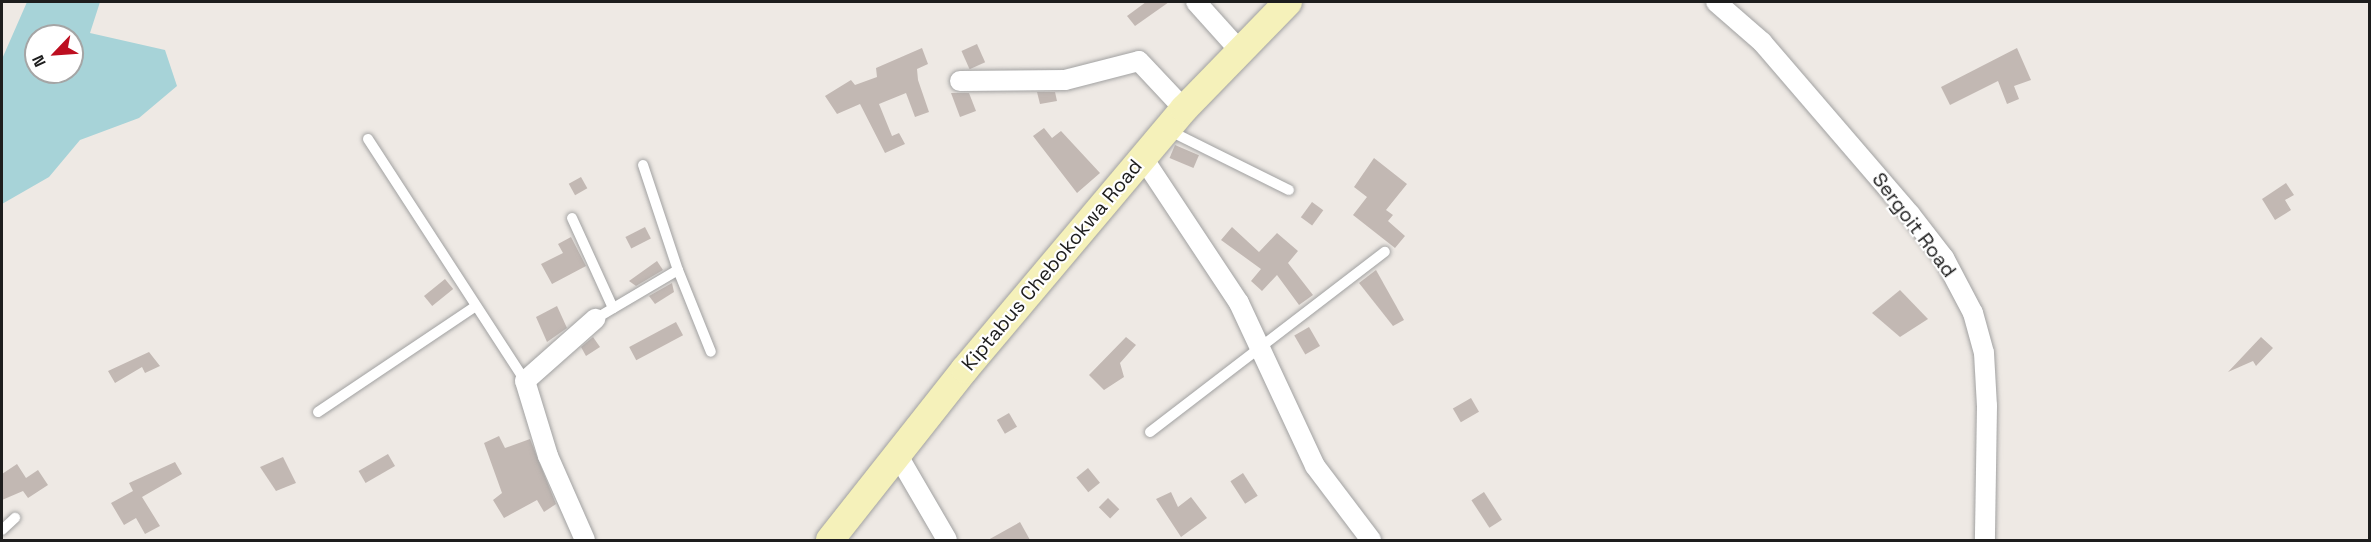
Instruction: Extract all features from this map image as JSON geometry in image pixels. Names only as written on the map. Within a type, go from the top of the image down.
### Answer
[{"type":"street","points":[[1196,2],[1241,52]]},
{"type":"street","name":"Kiptabus Chebokokwa Road","points":[[830,540],[897,454],[1176,119],[1288,2]]},
{"type":"street","name":"Sergoit Road","points":[[1716,2],[1762,42],[1910,214],[1944,258],[1973,314],[1984,353],[1987,406],[1985,540]]},
{"type":"street","points":[[960,81],[1065,80],[1139,62],[1176,119]]},
{"type":"street","points":[[1143,158],[1182,210],[1260,346],[1315,466],[1371,540]]},
{"type":"street","points":[[585,540],[548,456],[525,381],[596,319]]},
{"type":"street","points":[[897,454],[946,540]]},
{"type":"lane","points":[[1176,119],[1289,190]]},
{"type":"lane","points":[[368,139],[525,381]]},
{"type":"lane","points":[[643,165],[678,270],[711,352]]},
{"type":"lane","points":[[572,218],[613,308]]},
{"type":"lane","points":[[1150,432],[1385,252]]},
{"type":"lane","points":[[596,319],[678,270]]},
{"type":"lane","points":[[318,412],[477,306]]},
{"type":"lane","points":[[2,530],[15,518]]},
{"type":"water","points":[[27,2],[100,2],[90,33],[165,50],[177,86],[139,118],[80,140],[49,177],[2,204],[2,59]]},
{"type":"building","points":[[1146,2],[1169,2],[1135,26],[1127,16]]},
{"type":"building","points":[[977,44],[985,62],[970,69],[961,51]]},
{"type":"building","points":[[922,48],[928,64],[917,69],[918,80],[929,112],[915,117],[906,93],[879,104],[892,136],[899,133],[905,144],[885,153],[860,104],[837,114],[825,96],[851,80],[855,85],[877,77],[876,68]]},
{"type":"building","points":[[2017,48],[2031,80],[2014,86],[2019,99],[2007,104],[1998,81],[1950,105],[1941,87]]},
{"type":"building","points":[[1037,92],[1055,92],[1057,101],[1040,104]]},
{"type":"building","points":[[951,93],[969,93],[976,111],[960,117]]},
{"type":"building","points":[[1044,128],[1052,138],[1061,131],[1100,173],[1077,193],[1033,136]]},
{"type":"building","points":[[1175,145],[1199,155],[1193,168],[1170,158]]},
{"type":"building","points":[[1374,158],[1407,184],[1386,210],[1393,215],[1388,221],[1405,236],[1395,248],[1353,215],[1367,197],[1354,187]]},
{"type":"building","points":[[581,177],[587,188],[575,195],[569,184]]},
{"type":"building","points":[[2286,183],[2294,195],[2285,200],[2291,210],[2275,220],[2262,199]]},
{"type":"building","points":[[1312,202],[1323,210],[1312,226],[1301,217]]},
{"type":"building","points":[[645,227],[651,239],[631,249],[625,237]]},
{"type":"building","points":[[1232,227],[1259,252],[1277,233],[1298,251],[1288,263],[1313,295],[1299,305],[1277,275],[1262,291],[1251,281],[1261,269],[1221,240]]},
{"type":"building","points":[[571,237],[586,266],[552,284],[541,264],[563,253],[558,244]]},
{"type":"building","points":[[657,261],[663,270],[636,286],[629,281]]},
{"type":"building","points":[[1376,270],[1404,320],[1393,326],[1359,283]]},
{"type":"building","points":[[445,279],[453,289],[432,306],[424,296]]},
{"type":"building","points":[[672,283],[674,292],[655,304],[649,296]]},
{"type":"building","points":[[1900,290],[1928,319],[1900,337],[1872,313]]},
{"type":"building","points":[[557,306],[567,328],[547,342],[536,317]]},
{"type":"building","points":[[676,322],[683,335],[636,360],[629,347]]},
{"type":"building","points":[[1309,327],[1320,346],[1305,355],[1294,336]]},
{"type":"building","points":[[593,337],[600,347],[586,356],[581,347]]},
{"type":"building","points":[[1126,337],[1136,345],[1120,363],[1124,377],[1104,390],[1089,375]]},
{"type":"building","points":[[2261,337],[2273,348],[2256,366],[2253,361],[2228,372]]},
{"type":"building","points":[[149,352],[160,366],[145,373],[142,367],[115,383],[108,371]]},
{"type":"building","points":[[1471,398],[1479,412],[1461,422],[1453,408]]},
{"type":"building","points":[[1009,413],[1017,427],[1005,434],[997,420]]},
{"type":"building","points":[[499,436],[505,448],[530,439],[556,504],[544,512],[537,500],[504,518],[493,500],[502,493],[484,443]]},
{"type":"building","points":[[388,454],[395,466],[366,483],[359,471]]},
{"type":"building","points":[[283,457],[296,483],[276,491],[260,467]]},
{"type":"building","points":[[175,462],[182,474],[142,497],[160,526],[145,534],[136,518],[124,525],[111,503],[133,491],[129,483]]},
{"type":"building","points":[[17,464],[26,478],[38,470],[48,485],[28,498],[23,491],[2,500],[2,474]]},
{"type":"building","points":[[1088,468],[1100,483],[1088,492],[1076,477]]},
{"type":"building","points":[[1243,473],[1258,496],[1245,504],[1230,481]]},
{"type":"building","points":[[1171,492],[1178,507],[1191,497],[1207,518],[1181,537],[1156,499]]},
{"type":"building","points":[[1484,492],[1502,520],[1489,528],[1471,500]]},
{"type":"building","points":[[1108,498],[1119,509],[1110,519],[1099,507]]},
{"type":"building","points":[[1020,522],[1030,540],[988,540]]}]
